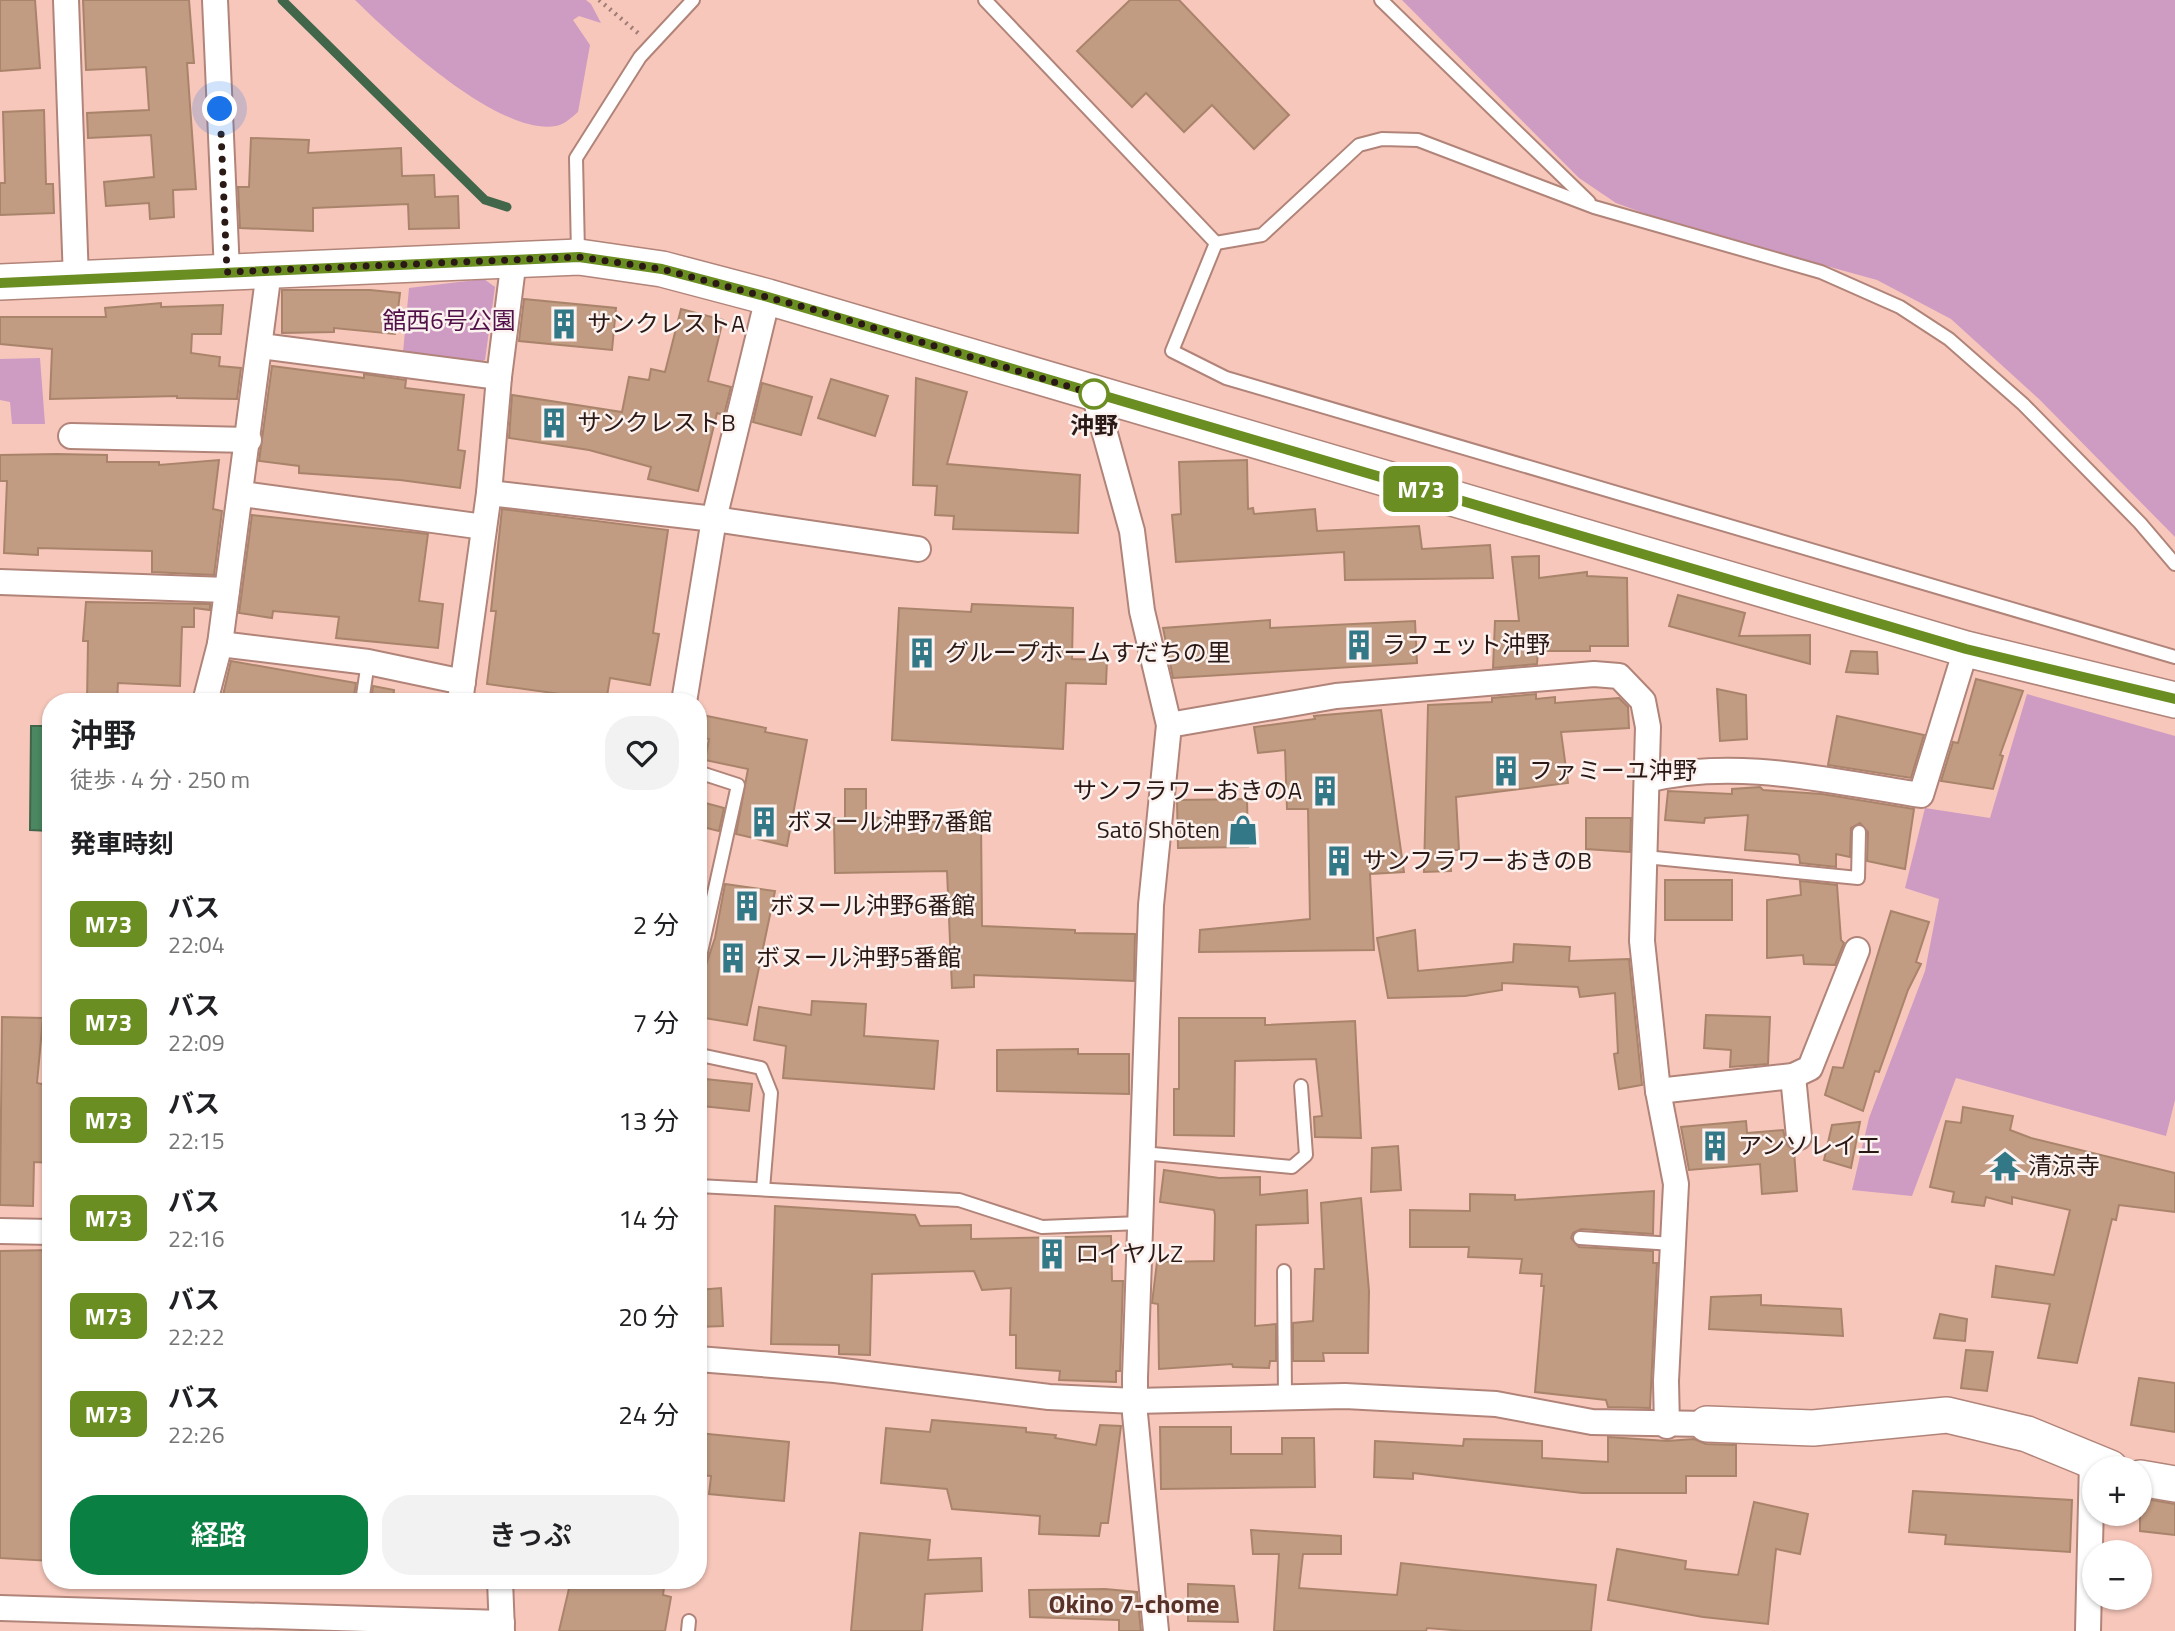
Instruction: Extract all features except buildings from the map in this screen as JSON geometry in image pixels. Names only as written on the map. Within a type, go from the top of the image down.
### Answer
[{"type":"street","points":[[66,0],[76,280]]},
{"type":"street","points":[[215,0],[227,272]]},
{"type":"street","points":[[0,282],[579,257],[662,269],[768,297],[1966,649],[2175,699]]},
{"type":"street","points":[[461,693],[489,493],[499,377],[514,259]]},
{"type":"street","points":[[207,693],[220,644],[270,271]]},
{"type":"street","points":[[685,693],[714,519],[768,297]]},
{"type":"street","points":[[261,346],[499,377]]},
{"type":"street","points":[[1094,394],[1132,531],[1142,611],[1169,725],[1151,905],[1135,1401],[1156,1631]]},
{"type":"street","points":[[71,436],[249,440]]},
{"type":"street","points":[[489,493],[714,519],[918,549]]},
{"type":"street","points":[[242,494],[484,527]]},
{"type":"street","points":[[0,582],[227,590]]},
{"type":"street","points":[[220,644],[368,662],[449,693]]},
{"type":"street","points":[[1647,780],[1665,775],[1741,771],[1922,795],[1966,649]]},
{"type":"street","points":[[1169,725],[1336,696],[1594,674],[1619,676],[1643,701],[1648,727],[1642,942],[1658,1091],[1676,1184],[1666,1381],[1667,1426]]},
{"type":"street","points":[[1658,1091],[1793,1076],[1810,1068],[1857,950]]},
{"type":"street","points":[[1793,1076],[1799,1137]]},
{"type":"street","points":[[0,1231],[42,1233]]},
{"type":"street","points":[[707,1360],[835,1370],[1049,1397],[1135,1401],[1345,1396],[1496,1404],[1592,1422],[1667,1426],[1707,1424],[1813,1428],[1947,1415],[2027,1434],[2082,1456]]},
{"type":"street","points":[[2152,1480],[2175,1484]]},
{"type":"street","points":[[2088,1631],[2096,1526]]},
{"type":"street","points":[[0,1608],[502,1627],[500,1589]]},
{"type":"lane","points":[[579,257],[576,158],[640,57],[693,0]]},
{"type":"lane","points":[[985,0],[1216,243]]},
{"type":"lane","points":[[1381,0],[1594,207]]},
{"type":"lane","points":[[1216,243],[1262,235],[1359,145],[1382,139],[1418,140],[1594,207],[1821,272],[1900,307],[1949,339],[2023,404],[2140,523],[2175,564]]},
{"type":"lane","points":[[1216,243],[1172,351],[1226,378],[2175,657]]},
{"type":"lane","points":[[363,693],[368,662]]},
{"type":"lane","points":[[707,775],[738,785],[707,925]]},
{"type":"lane","points":[[1645,857],[1858,878],[1859,832]]},
{"type":"lane","points":[[707,1056],[761,1068],[771,1093],[763,1189]]},
{"type":"lane","points":[[1142,1153],[1292,1167],[1306,1155],[1301,1086]]},
{"type":"lane","points":[[707,1186],[959,1200],[1042,1227],[1140,1223]]},
{"type":"lane","points":[[1580,1238],[1673,1244]]},
{"type":"lane","points":[[1284,1271],[1285,1398]]},
{"type":"path","points":[[599,0],[652,45]]},
{"type":"green space","points":[[355,0],[586,0],[601,23],[579,16],[573,20],[590,45],[578,112],[556,126],[533,125],[506,116],[449,81]]},
{"type":"green space","points":[[1402,0],[2175,0],[2175,537],[2039,399],[1951,319],[1877,280],[1668,222],[1616,203],[1579,178]]},
{"type":"green space","name":"舘西6号公園","points":[[484,279],[495,287],[485,360],[474,364],[403,352],[409,288]]},
{"type":"green space","points":[[40,358],[45,424],[12,424],[10,402],[0,400],[0,359]]},
{"type":"green space","points":[[2027,694],[2175,736],[2175,1100],[2166,1136],[1956,1078],[1912,1196],[1852,1190],[1869,1118],[1925,971],[1939,899],[1905,888],[1925,808],[1990,818]]},
{"type":"shaded area","points":[[31,726],[42,726],[42,831],[30,830]]},
{"type":"waterway","points":[[282,0],[485,200],[507,207]]},
{"type":"bus line","name":"M73","points":[[0,283],[579,257],[662,269],[931,344],[1966,649],[2175,699]]},
{"type":"place","name":"サンクレストA","points":[[564,324]]},
{"type":"place","name":"沖野","points":[[1094,394]]},
{"type":"place","name":"サンクレストB","points":[[554,423]]},
{"type":"place","name":"ラフェット沖野","points":[[1359,645]]},
{"type":"place","name":"グループホームすだちの里","points":[[922,653]]},
{"type":"place","name":"ファミーユ沖野","points":[[1506,771]]},
{"type":"place","name":"サンフラワーおきのA","points":[[1325,791]]},
{"type":"place","name":"ボヌール沖野7番館","points":[[764,822]]},
{"type":"place","name":"Satō Shōten","points":[[1243,830]]},
{"type":"place","name":"サンフラワーおきのB","points":[[1339,861]]},
{"type":"place","name":"ボヌール沖野6番館","points":[[747,906]]},
{"type":"place","name":"ボヌール沖野5番館","points":[[733,958]]},
{"type":"place","name":"アンソレイエ","points":[[1715,1146]]},
{"type":"place","name":"清涼寺","points":[[2005,1166]]},
{"type":"place","name":"ロイヤルZ","points":[[1052,1254]]},
{"type":"district","name":"Okino 7-chome","points":[[1134,1604]]},
{"type":"route","points":[[220,109],[227,272],[579,257],[662,269],[768,297],[1094,394]]}]
